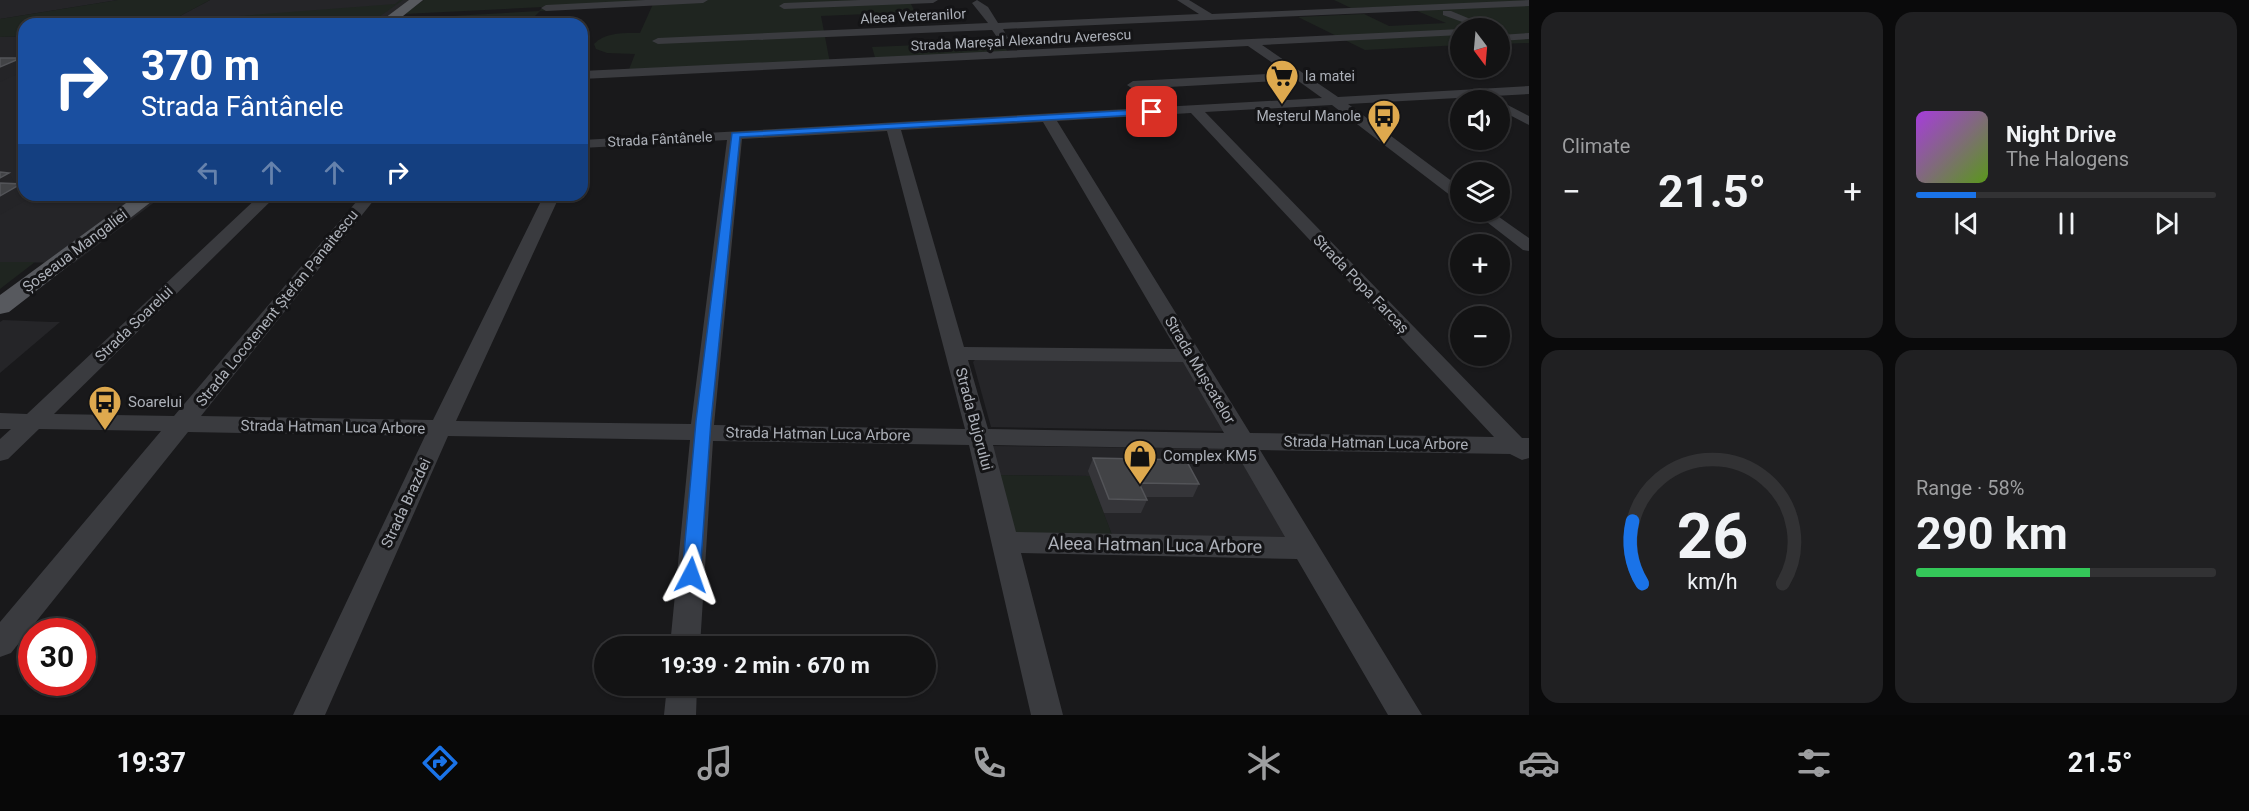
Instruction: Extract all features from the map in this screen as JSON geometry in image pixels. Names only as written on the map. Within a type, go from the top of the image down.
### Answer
[{"type":"main road","points":[[383,18],[408,0]]},
{"type":"main road","points":[[392,18],[417,0]]},
{"type":"main road","name":"Șoseaua Mangaliei","points":[[0,299],[132,201]]},
{"type":"main road","name":"Șoseaua Mangaliei","points":[[0,308],[142,201]]},
{"type":"street","points":[[554,0],[546,8],[703,0]]},
{"type":"street","points":[[784,6],[933,0]]},
{"type":"street","points":[[1182,0],[1300,76],[1450,188]]},
{"type":"street","points":[[1416,0],[1460,18]]},
{"type":"street","points":[[977,3],[984,9],[1016,59]]},
{"type":"street","name":"Aleea Veteranilor","points":[[658,41],[1529,3]]},
{"type":"street","points":[[1125,10],[1167,48]]},
{"type":"street","points":[[1072,15],[1081,23]]},
{"type":"street","points":[[1510,30],[1529,29]]},
{"type":"street","name":"Strada Mareșal Alexandru Averescu","points":[[1016,59],[1167,48],[1258,47],[1450,33]]},
{"type":"street","points":[[1510,37],[1529,36]]},
{"type":"street","name":"Strada Mareșal Alexandru Averescu","points":[[588,75],[1450,40]]},
{"type":"street","points":[[1132,85],[1300,76]]},
{"type":"street","name":"Strada Fântânele","points":[[1510,91],[1529,90]]},
{"type":"street","name":"Strada Fântânele","points":[[588,144],[1450,95]]},
{"type":"street","name":"Strada Popa Farcaș","points":[[1194,109],[1525,450]]},
{"type":"street","points":[[1510,111],[1529,122]]},
{"type":"street","name":"Strada Mușcatelor","points":[[1048,118],[1406,715]]},
{"type":"street","name":"Strada Bujorului","points":[[893,126],[978,436],[1047,715]]},
{"type":"street","points":[[686,636],[702,432],[735,135]]},
{"type":"street","name":"Strada Soarelui","points":[[0,453],[263,201]]},
{"type":"street","name":"Strada Locotenent Ștefan Panaitescu","points":[[0,644],[365,201]]},
{"type":"street","name":"Strada Brazdei","points":[[309,715],[440,429],[549,201]]},
{"type":"street","points":[[1496,222],[1529,246]]},
{"type":"street","points":[[956,353],[1191,356]]},
{"type":"street","name":"Strada Hatman Luca Arbore","points":[[0,421],[1243,441],[1525,450]]},
{"type":"street","name":"Aleea Hatman Luca Arbore","points":[[1004,542],[1305,548]]},
{"type":"street","points":[[680,715],[681,696]]},
{"type":"shaded area","points":[[0,0],[118,0],[0,19]]},
{"type":"shaded area","points":[[118,0],[210,0],[175,18],[18,18],[18,36],[0,37],[0,19]]},
{"type":"shaded area","points":[[210,0],[424,0],[399,18],[175,18]]},
{"type":"shaded area","points":[[403,0],[378,18],[213,18],[395,4]]},
{"type":"shaded area","points":[[424,0],[909,0],[915,12],[821,16],[830,63],[628,72],[635,54],[607,53],[596,49],[594,44],[609,35],[640,33],[653,4],[540,11],[533,18],[416,18],[539,11],[543,7],[404,14]]},
{"type":"shaded area","points":[[1334,0],[1529,0],[1529,43],[1510,44],[1510,18],[1450,18],[1450,46],[1365,50],[1298,17],[1364,14],[1389,26],[1446,23],[1405,6],[1351,8]]},
{"type":"shaded area","points":[[18,36],[18,201],[156,201],[74,263],[0,262],[0,37]]},
{"type":"shaded area","points":[[966,43],[968,47],[1004,45],[1009,55],[876,61],[872,47]]},
{"type":"shaded area","points":[[0,262],[35,262],[0,289]]},
{"type":"shaded area","points":[[3,320],[60,322],[0,373],[0,322]]},
{"type":"shaded area","points":[[977,358],[1188,360],[1229,431],[991,427],[973,362]]},
{"type":"shaded area","points":[[990,446],[1241,449],[1294,538],[1112,535],[1089,476],[998,475]]},
{"type":"shaded area","points":[[998,475],[1090,476],[1112,535],[1014,534]]},
{"type":"building","points":[[0,58],[18,58],[18,59],[0,67]]},
{"type":"building","points":[[0,172],[9,173],[0,178]]},
{"type":"building","points":[[0,183],[18,184],[18,186],[0,196]]},
{"type":"building","points":[[1093,458],[1186,460],[1199,484],[1139,483],[1147,500],[1109,499]]},
{"type":"place","name":"la matei","points":[[1282,105]]},
{"type":"place","name":"Meșterul Manole","points":[[1384,145]]},
{"type":"place","name":"Soarelui","points":[[105,431]]},
{"type":"place","name":"Complex KM5","points":[[1140,485]]},
{"type":"route","points":[[691,575],[704,421],[735,135],[1152,112]]}]
